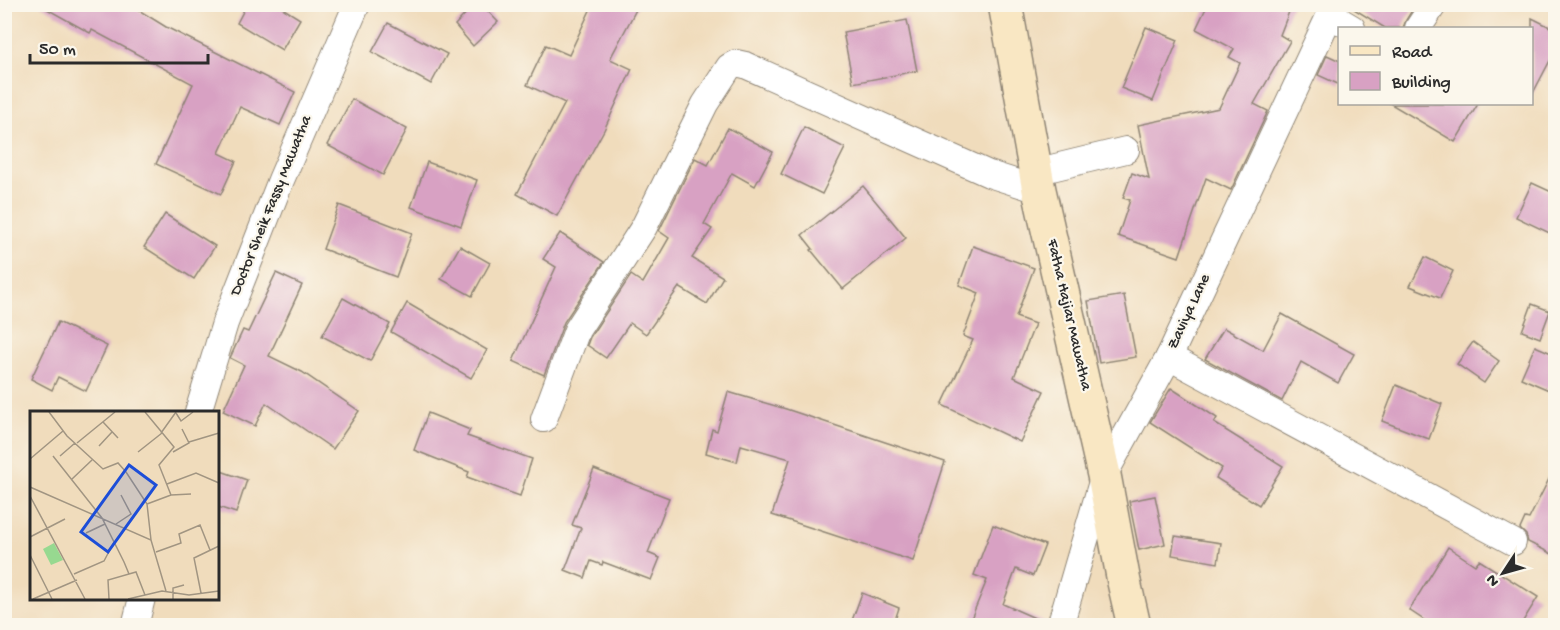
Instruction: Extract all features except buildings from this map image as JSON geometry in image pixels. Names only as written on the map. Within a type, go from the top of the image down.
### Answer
[{"type":"street","name":"Doctor Sheik Fassy Mawatha","points":[[198,411],[225,323],[281,180],[357,4]]},
{"type":"street","name":"Fatha Hajiar Mawatha","points":[[1005,4],[1037,181],[1104,475],[1134,626]]},
{"type":"street","points":[[1419,27],[1434,4]]},
{"type":"street","points":[[1333,10],[1351,27]]},
{"type":"street","name":"Zaviya Lane","points":[[1059,626],[1104,475],[1168,357],[1333,10]]},
{"type":"street","points":[[544,419],[577,330],[644,227],[705,104],[729,67],[736,63],[988,174],[1037,181],[1125,150]]},
{"type":"street","points":[[1168,357],[1513,542]]},
{"type":"street","points":[[135,626],[142,600]]}]
